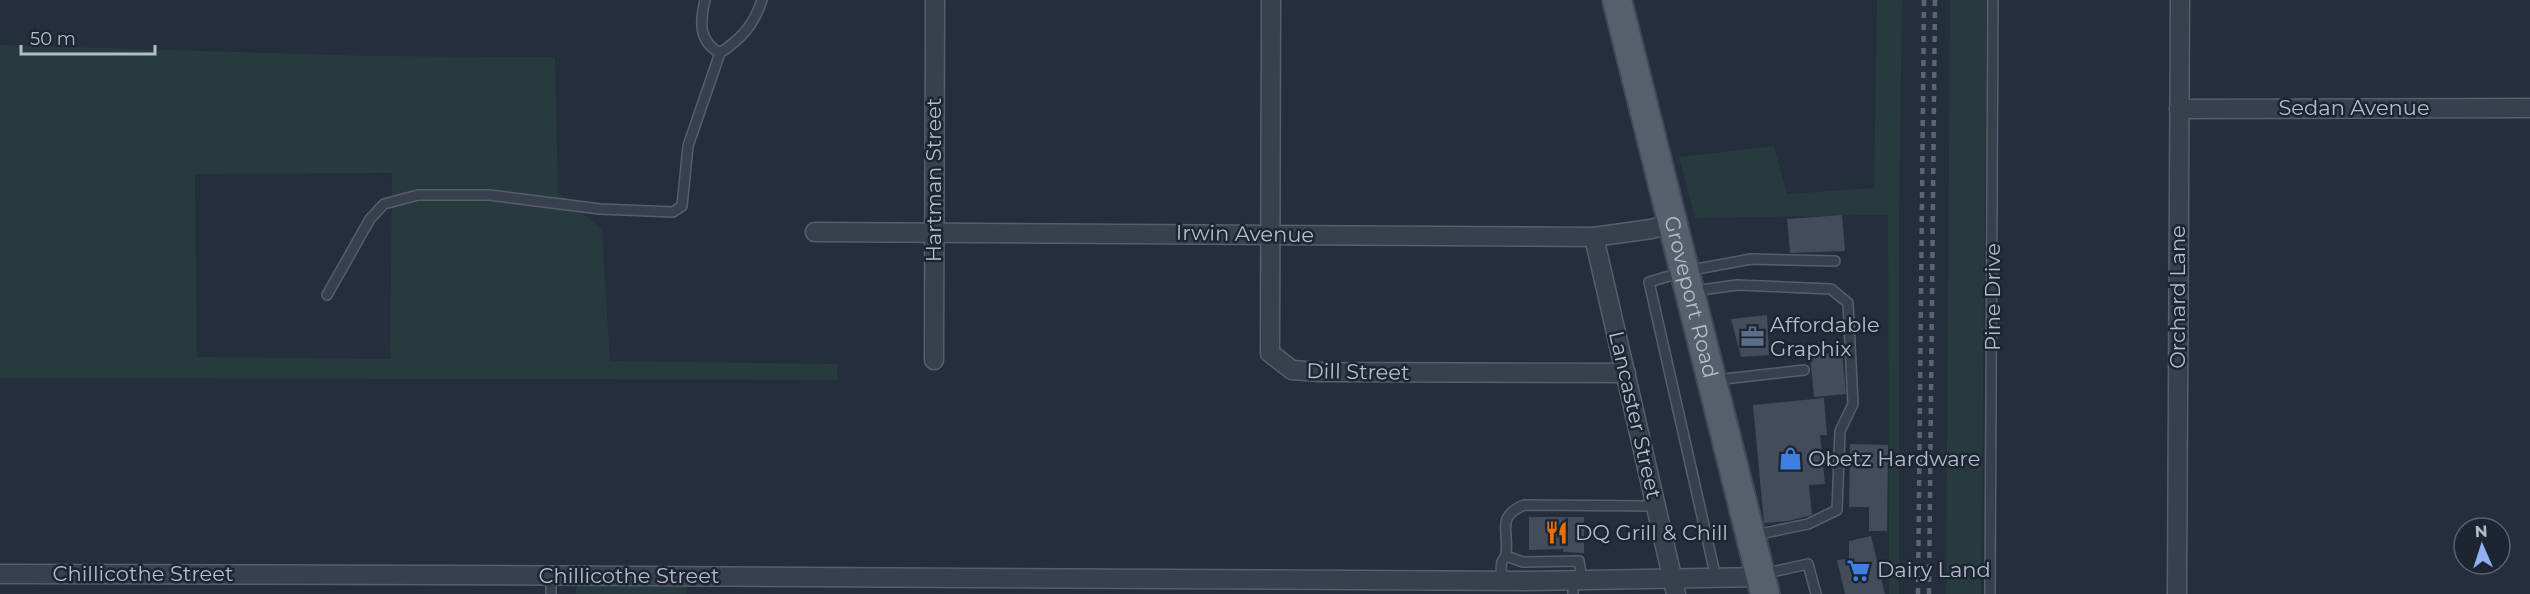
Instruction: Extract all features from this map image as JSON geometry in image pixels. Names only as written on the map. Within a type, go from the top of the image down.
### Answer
[{"type":"main road","name":"Groveport Road","points":[[1617,0],[1762,582]]},
{"type":"street","name":"Hartman Street","points":[[934,0],[934,360]]},
{"type":"street","name":"Dill Street","points":[[1271,0],[1270,353],[1292,370],[1380,374],[1497,371],[1626,373]]},
{"type":"street","name":"Orchard Lane","points":[[2177,594],[2180,0]]},
{"type":"street","name":"Sedan Avenue","points":[[2179,109],[2530,108]]},
{"type":"street","name":"Irwin Avenue","points":[[815,232],[1594,237],[1651,229],[1674,223]]},
{"type":"street","name":"Lancaster Street","points":[[1594,237],[1674,586]]},
{"type":"street","name":"Chillicothe Street","points":[[0,574],[1502,581],[1576,585],[1674,586],[1716,578],[1762,582]]},
{"type":"lane","points":[[705,0],[702,22],[704,40],[709,47],[720,53]]},
{"type":"lane","points":[[327,295],[370,219],[384,204],[418,195],[489,195],[600,210],[673,212],[682,206],[688,146],[720,53],[747,32],[757,16],[762,0]]},
{"type":"lane","name":"Pine Drive","points":[[1990,594],[1993,0]]},
{"type":"lane","points":[[1688,281],[1751,259],[1834,261]]},
{"type":"lane","points":[[1716,578],[1649,282],[1688,281],[1831,288],[1848,303],[1853,404],[1840,431],[1837,510],[1808,525],[1751,535]]},
{"type":"lane","points":[[1713,380],[1804,370]]},
{"type":"lane","points":[[1502,581],[1502,562],[1506,556],[1505,524],[1507,516],[1513,510],[1524,505],[1656,506]]},
{"type":"lane","points":[[1506,556],[1523,562],[1579,561],[1576,585]]},
{"type":"lane","points":[[1762,582],[1808,564],[1816,594]]},
{"type":"lane","points":[[551,575],[552,594]]},
{"type":"shaded area","points":[[1877,0],[1902,0],[1899,222],[1899,594],[1889,594],[1888,215],[1695,218],[1679,157],[1774,146],[1787,194],[1874,188]]},
{"type":"shaded area","points":[[1950,0],[1987,0],[1981,594],[1946,594]]},
{"type":"shaded area","points":[[0,45],[371,56],[555,57],[558,192],[602,230],[610,361],[837,364],[837,380],[0,378]],"holes":[[[392,173],[390,359],[197,357],[195,174]]]},
{"type":"shaded area","points":[[576,585],[686,587],[686,594],[576,594]]},
{"type":"building","points":[[1842,215],[1845,251],[1790,253],[1787,219]]},
{"type":"building","name":"Affordable Graphix","points":[[1767,315],[1769,355],[1741,357],[1731,319]]},
{"type":"building","points":[[1842,352],[1846,394],[1814,397],[1810,355]]},
{"type":"building","name":"Obetz Hardware","points":[[1824,398],[1827,435],[1820,435],[1825,484],[1809,485],[1812,515],[1788,521],[1764,523],[1753,405]]},
{"type":"building","points":[[1850,444],[1888,445],[1887,531],[1869,531],[1869,507],[1849,507]]},
{"type":"building","name":"DQ Grill & Chill","points":[[1529,517],[1584,517],[1584,553],[1563,552],[1563,549],[1529,550]]},
{"type":"building","name":"Dairy Land","points":[[1871,536],[1885,594],[1845,594],[1837,560],[1849,559],[1849,541]]},
{"type":"railway","points":[[1918,594],[1924,0]]},
{"type":"railway","points":[[1929,594],[1935,0]]},
{"type":"place","name":"Affordable Graphix","points":[[1752,337]]},
{"type":"place","name":"Obetz Hardware","points":[[1790,459]]},
{"type":"place","name":"DQ Grill & Chill","points":[[1557,533]]},
{"type":"place","name":"Dairy Land","points":[[1859,570]]}]
